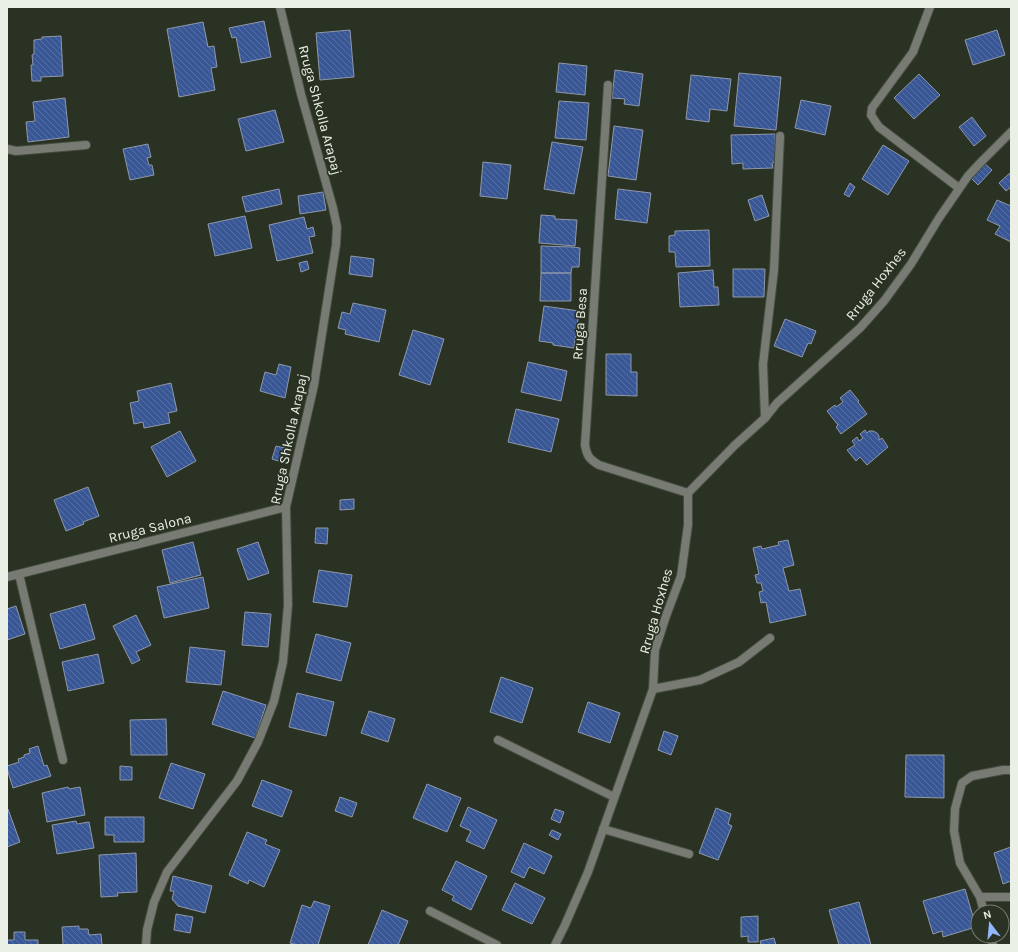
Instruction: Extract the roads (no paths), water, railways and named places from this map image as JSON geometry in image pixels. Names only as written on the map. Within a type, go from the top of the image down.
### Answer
[{"type":"street","name":"Rruga Shkolla Arapaj","points":[[146,945],[147,930],[154,902],[167,872],[237,781],[258,742],[274,701],[283,662],[288,605],[286,507],[314,385],[336,245],[337,227],[301,94],[280,7]]},
{"type":"street","points":[[930,7],[913,52],[872,108],[871,115],[879,127],[959,188]]},
{"type":"street","name":"Rruga Besa","points":[[608,85],[585,445],[586,453],[591,460],[599,465],[688,493]]},
{"type":"street","name":"Rruga Hoxhes","points":[[554,945],[565,925],[588,872],[653,689],[655,650],[681,576],[688,525],[688,493],[735,445],[765,418],[777,403],[860,328],[884,301],[911,264],[959,188],[983,160],[1011,132]]},
{"type":"street","points":[[765,418],[763,364],[774,270],[780,136]]},
{"type":"street","points":[[7,149],[16,151],[86,145]]},
{"type":"street","name":"Rruga Salona","points":[[7,578],[286,507]]},
{"type":"street","points":[[19,574],[63,760]]},
{"type":"street","points":[[653,689],[700,680],[739,662],[770,638]]},
{"type":"street","points":[[498,740],[614,797]]},
{"type":"street","points":[[982,904],[980,897],[960,863],[954,831],[955,809],[962,783],[972,776],[1003,770],[1011,770]]},
{"type":"street","points":[[603,829],[689,854]]},
{"type":"street","points":[[980,897],[1011,897]]},
{"type":"street","points":[[430,911],[497,945]]}]
